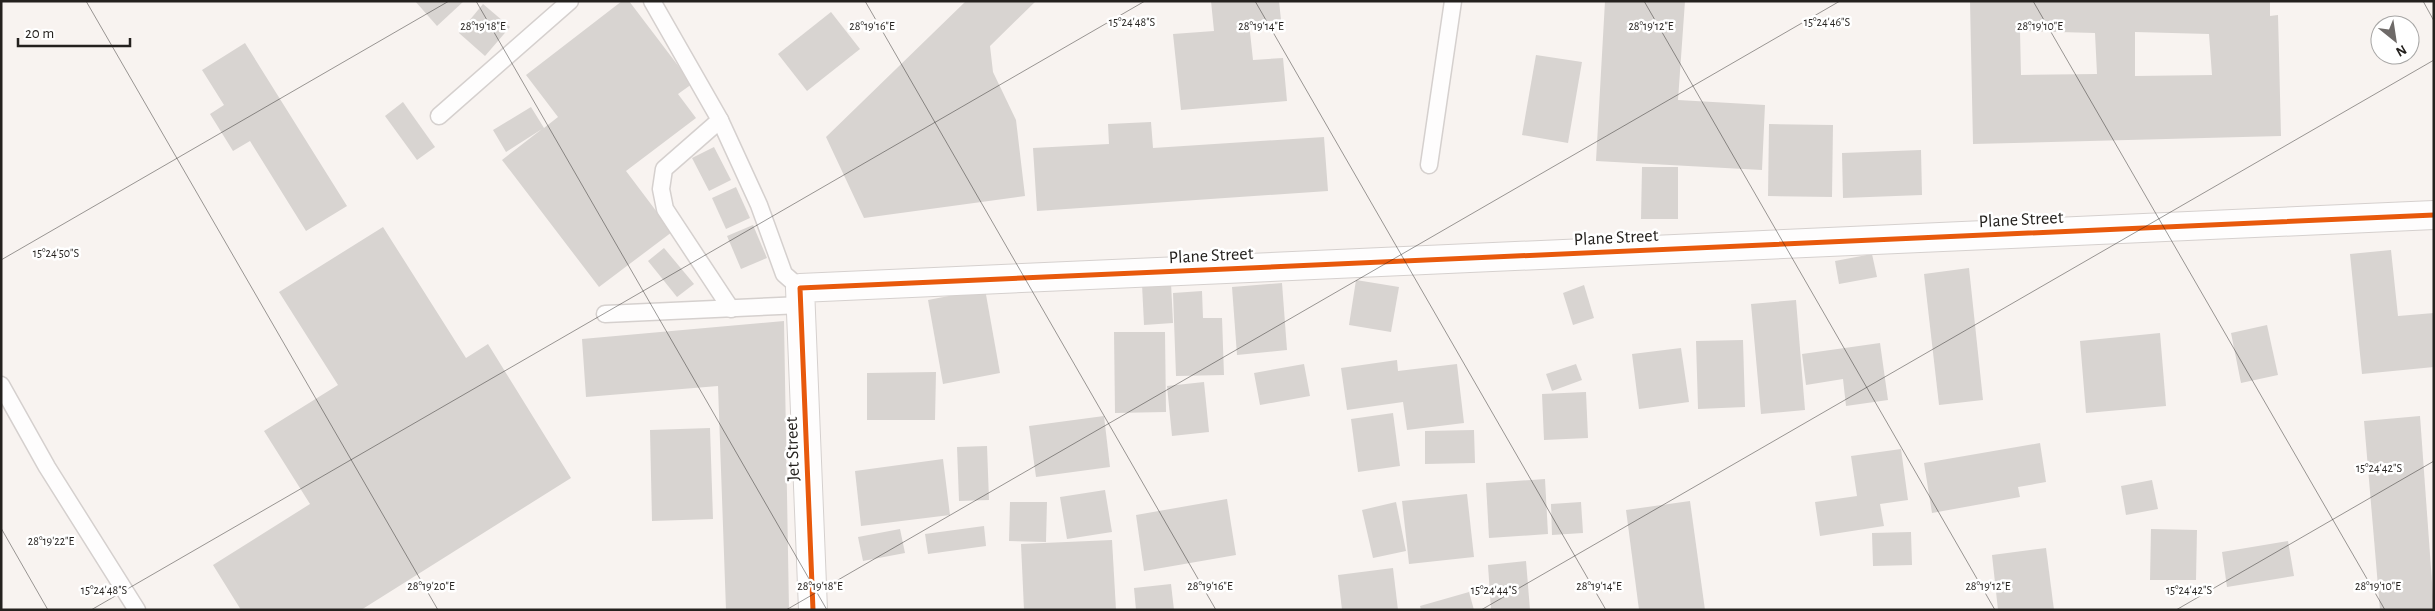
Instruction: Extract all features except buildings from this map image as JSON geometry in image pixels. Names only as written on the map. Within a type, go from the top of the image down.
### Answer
[{"type":"street","name":"Plane Street","points":[[801,297],[2434,215]]},
{"type":"street","name":"Jet Street","points":[[801,297],[813,610]]},
{"type":"lane","points":[[439,116],[570,1]]},
{"type":"lane","points":[[605,314],[731,310],[801,297],[784,274],[759,205],[720,120],[652,1]]},
{"type":"lane","points":[[1429,164],[1453,1]]},
{"type":"lane","points":[[720,120],[664,169],[660,189],[666,209],[731,310]]},
{"type":"lane","points":[[1,385],[47,467],[138,610]]},
{"type":"cycle path","points":[[813,610],[800,288],[2434,215]]}]
